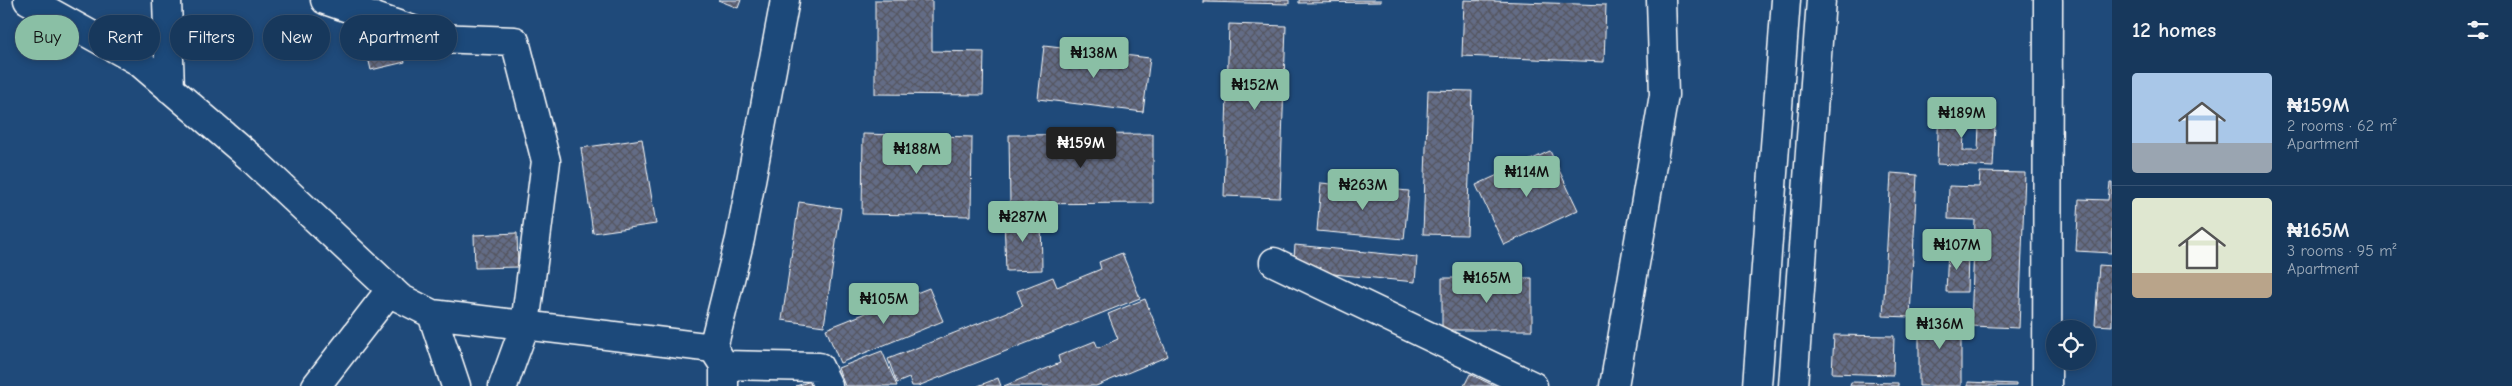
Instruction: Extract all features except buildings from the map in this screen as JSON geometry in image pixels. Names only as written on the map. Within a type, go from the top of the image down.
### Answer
[{"type":"street","points":[[28,0],[138,61],[252,158],[400,298],[432,314],[525,325],[720,366],[819,367],[828,386]]},
{"type":"street","points":[[167,0],[170,89]]},
{"type":"street","points":[[325,0],[436,38],[515,41],[546,161],[525,325],[503,386]]},
{"type":"street","points":[[720,366],[740,239],[785,0]]},
{"type":"street","points":[[1614,386],[1664,95],[1661,0]]},
{"type":"street","points":[[1757,386],[1786,0]]},
{"type":"street","points":[[1793,386],[1821,0]]},
{"type":"street","points":[[2047,386],[2048,0]]},
{"type":"street","points":[[1274,262],[1534,386]]},
{"type":"street","points":[[316,386],[391,289]]},
{"type":"street","points":[[432,314],[456,386]]}]
